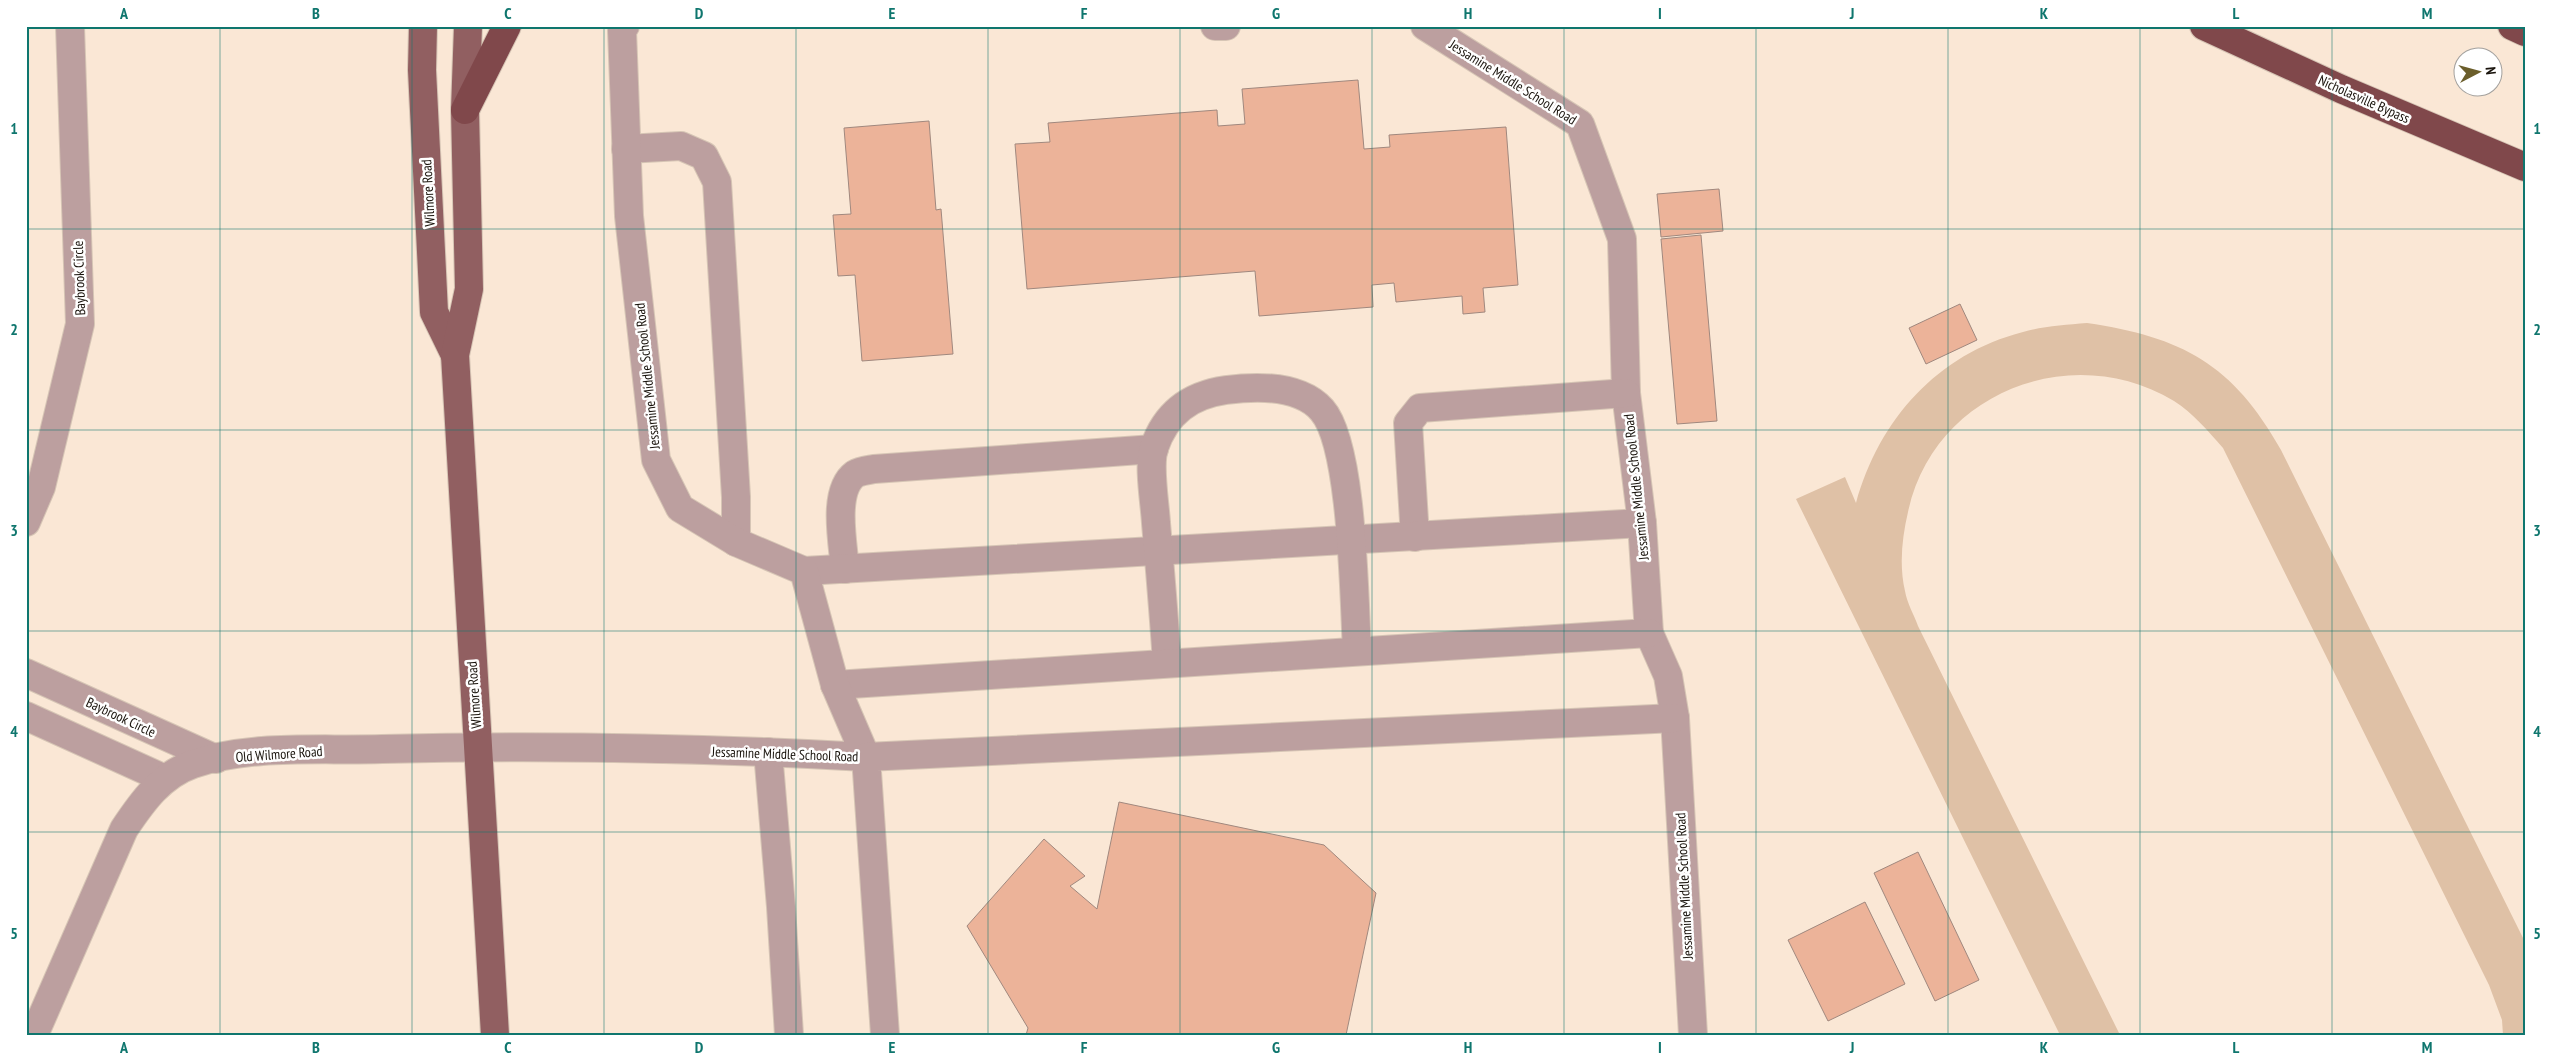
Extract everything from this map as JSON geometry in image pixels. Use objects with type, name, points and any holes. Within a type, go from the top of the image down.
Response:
[{"type":"highway","points":[[465,110],[507,26]]},
{"type":"highway","name":"Nicholasville Bypass","points":[[2204,26],[2341,89],[2525,167]]},
{"type":"highway","points":[[2512,26],[2525,32]]},
{"type":"main road","name":"Wilmore Road","points":[[423,26],[422,70],[434,312],[455,355]]},
{"type":"main road","name":"Wilmore Road","points":[[468,26],[465,110],[469,289],[455,355],[495,1035]]},
{"type":"street","name":"Baybrook Circle","points":[[26,522],[41,486],[80,324],[70,26]]},
{"type":"street","name":"Jessamine Middle School Road","points":[[478,747],[768,752],[866,757],[836,685],[804,571],[736,542],[680,508],[656,460],[629,216],[622,30],[625,26]]},
{"type":"street","points":[[1215,26],[1226,26]]},
{"type":"street","name":"Jessamine Middle School Road","points":[[1425,26],[1580,124],[1622,240],[1626,393],[1642,523],[1649,633],[1668,676],[1675,718],[1693,1035]]},
{"type":"street","points":[[626,149],[681,146],[704,156],[716,182],[736,497],[736,542]]},
{"type":"street","points":[[1167,663],[1153,481],[1154,449],[1166,425],[1186,402],[1207,393],[1257,388],[1284,390],[1306,397],[1322,410],[1334,428],[1346,486],[1357,651]]},
{"type":"street","points":[[1415,537],[1408,423],[1420,408],[1626,393]]},
{"type":"street","points":[[845,569],[841,501],[844,487],[856,473],[874,469],[1154,449]]},
{"type":"street","points":[[804,571],[1642,523]]},
{"type":"street","points":[[836,685],[1649,633]]},
{"type":"street","name":"Baybrook Circle","points":[[26,672],[216,759]]},
{"type":"street","points":[[26,716],[164,779]]},
{"type":"street","points":[[885,1035],[866,757],[1675,718]]},
{"type":"street","name":"Old Wilmore Road","points":[[34,1035],[124,829],[142,801],[164,779],[192,764],[256,752],[478,747]]},
{"type":"street","points":[[768,752],[782,907],[789,1035]]},
{"type":"shaded area","points":[[2087,323],[2151,337],[2177,347],[2202,360],[2224,376],[2244,396],[2263,420],[2281,450],[2525,942],[2525,1035],[2503,1035],[2502,1020],[2489,985],[2223,448],[2194,417],[2174,401],[2134,383],[2092,375],[2051,377],[2012,389],[1976,408],[1946,436],[1922,471],[1908,512],[1902,552],[1905,591],[1918,626],[2120,1035],[2060,1035],[1796,499],[1845,477],[1856,503],[1866,473],[1880,444],[1896,418],[1938,374],[1964,356],[1992,342],[2023,332],[2047,327]]},
{"type":"building","points":[[1358,80],[1364,149],[1390,147],[1389,135],[1506,127],[1518,285],[1483,288],[1485,312],[1463,314],[1462,296],[1396,302],[1394,283],[1372,285],[1373,307],[1259,316],[1255,271],[1027,289],[1015,144],[1050,142],[1048,123],[1217,110],[1218,126],[1245,124],[1242,89]]},
{"type":"building","points":[[929,121],[936,210],[941,209],[953,354],[862,361],[855,275],[838,276],[833,215],[851,214],[844,128]]},
{"type":"building","points":[[1719,189],[1723,231],[1661,237],[1657,194]]},
{"type":"building","points":[[1701,235],[1717,421],[1677,424],[1661,239]]},
{"type":"building","points":[[1960,304],[1977,340],[1926,364],[1909,328]]},
{"type":"building","points":[[1119,802],[1324,845],[1376,893],[1346,1035],[1026,1035],[1028,1028],[967,926],[1044,839],[1085,876],[1070,886],[1097,909]]},
{"type":"building","points":[[1918,852],[1979,980],[1935,1001],[1874,873]]},
{"type":"building","points":[[1865,902],[1905,984],[1828,1021],[1788,940]]}]
